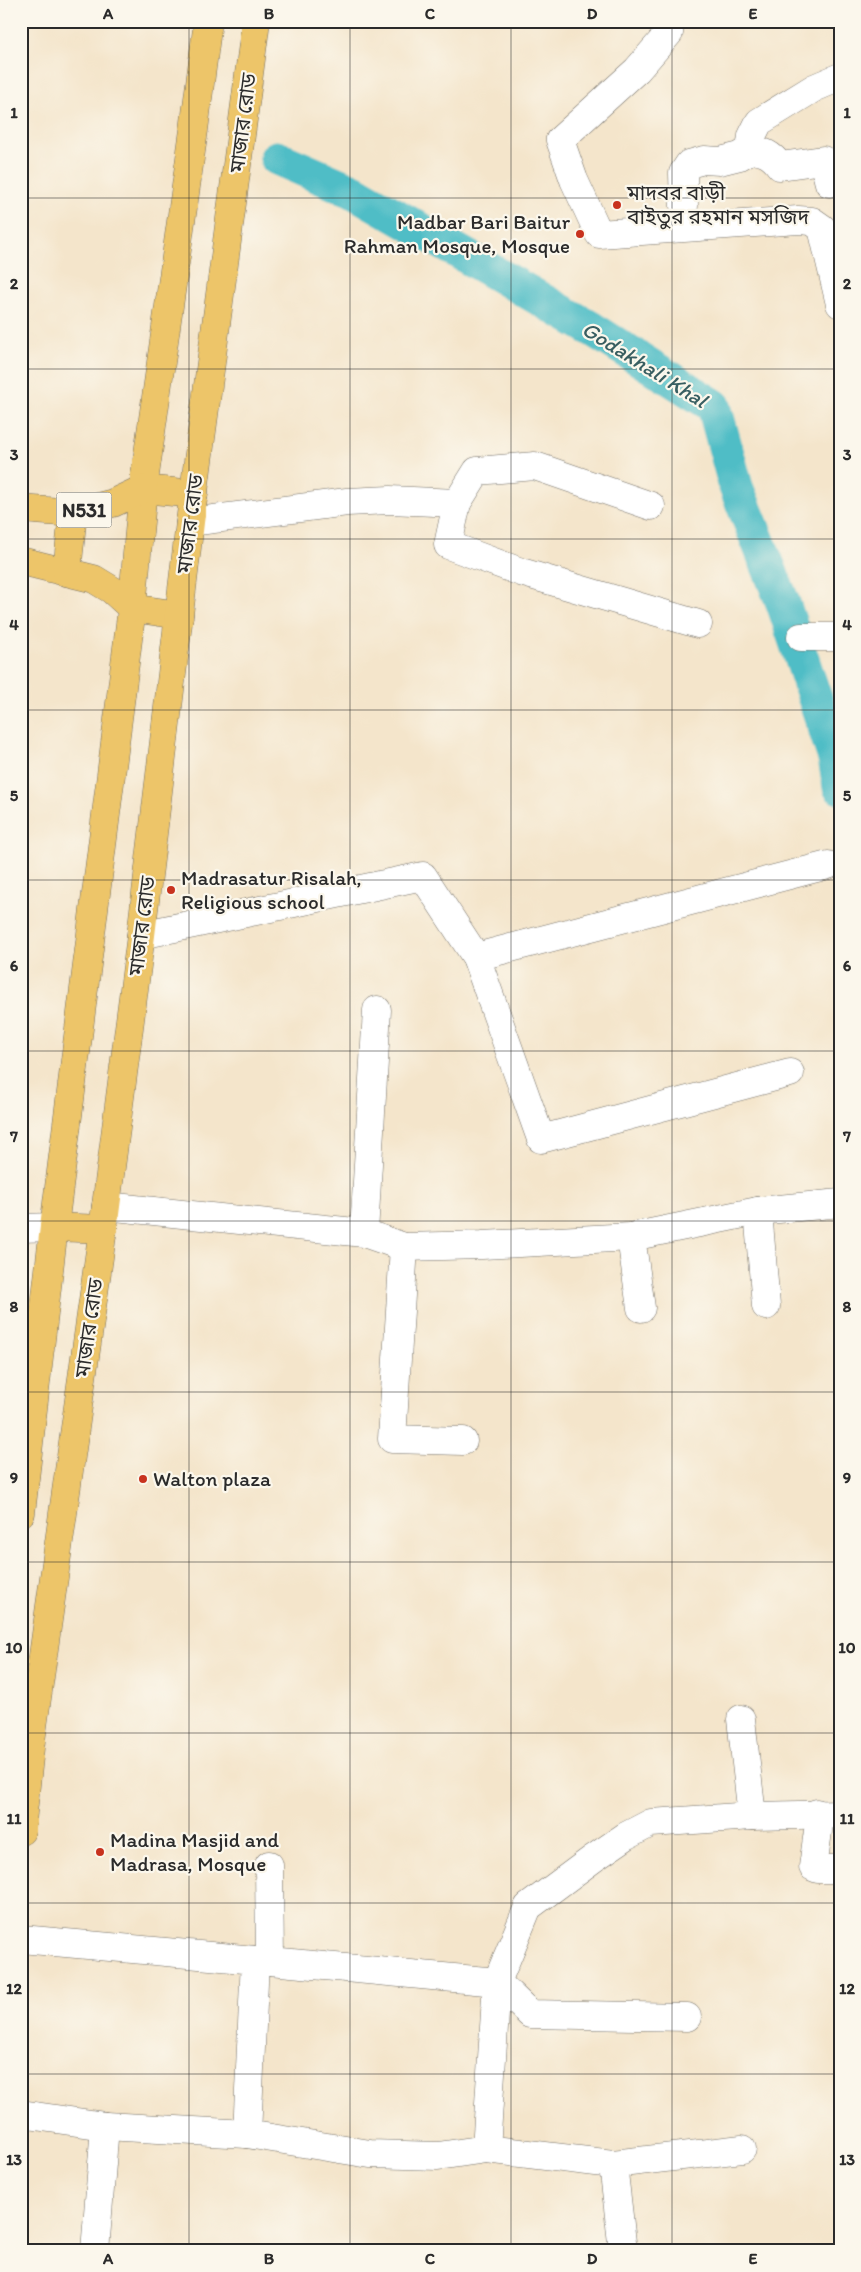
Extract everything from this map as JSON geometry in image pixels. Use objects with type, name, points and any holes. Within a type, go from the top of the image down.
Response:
[{"type":"main road","points":[[21,1513],[54,1227],[132,608],[143,489],[208,21]]},
{"type":"main road","name":"মাজার রোড","points":[[21,1831],[31,1739],[104,1218],[141,935],[190,522],[256,21]]},
{"type":"main road","points":[[143,489],[194,494]]},
{"type":"main road","name":"N531","points":[[21,509],[73,513],[113,503],[143,489]]},
{"type":"main road","points":[[67,572],[73,513]]},
{"type":"main road","points":[[21,561],[94,579],[112,590],[132,608],[179,615]]},
{"type":"main road","points":[[54,1227],[104,1218]]},
{"type":"street","points":[[670,21],[669,33],[638,70],[560,140],[574,180],[599,234],[798,220],[812,221],[822,228],[840,304]]},
{"type":"street","points":[[750,150],[752,136],[759,122],[814,88],[840,77]]},
{"type":"street","points":[[684,206],[683,173],[688,164],[727,159],[740,156],[750,150],[765,152],[774,158],[780,166],[824,160],[829,183],[840,181]]},
{"type":"street","points":[[651,506],[535,466],[477,471],[457,504],[448,545],[521,572],[698,624]]},
{"type":"street","points":[[190,522],[347,502],[390,500],[457,504]]},
{"type":"street","points":[[801,637],[840,637]]},
{"type":"street","points":[[476,957],[828,865]]},
{"type":"street","points":[[141,935],[423,876],[476,957],[542,1139],[790,1073]]},
{"type":"street","points":[[364,1233],[377,1010]]},
{"type":"street","points":[[104,1218],[364,1233],[404,1246],[482,1245],[631,1237],[758,1211],[840,1203]]},
{"type":"street","points":[[758,1211],[766,1306]]},
{"type":"street","points":[[21,1228],[54,1227]]},
{"type":"street","points":[[631,1237],[641,1308]]},
{"type":"street","points":[[404,1246],[392,1439],[463,1442]]},
{"type":"street","points":[[741,1719],[752,1816]]},
{"type":"street","points":[[486,2149],[497,1982],[528,1907],[626,1836],[651,1823],[752,1816],[829,1814]]},
{"type":"street","points":[[829,1814],[819,1824],[813,1866],[818,1869],[840,1869]]},
{"type":"street","points":[[247,2134],[263,1960],[269,1866]]},
{"type":"street","points":[[21,1940],[497,1982],[530,2014],[686,2017]]},
{"type":"street","points":[[21,2114],[105,2126],[247,2134],[370,2154],[438,2156],[486,2149],[613,2164],[742,2149]]},
{"type":"street","points":[[95,2251],[105,2126]]},
{"type":"street","points":[[613,2164],[623,2251]]},
{"type":"waterway","name":"Godakhali Khal","points":[[277,158],[353,191],[592,329],[714,406],[736,487],[783,603],[835,758],[840,787]]},
{"type":"place","name":"মাদবর বাড়ী বাইতুর রহমান মসজিদ","points":[[617,205]]},
{"type":"place","name":"Madbar Bari Baitur Rahman Mosque, Mosque","points":[[580,234]]},
{"type":"place","name":"Madrasatur Risalah, Religious school","points":[[171,890]]},
{"type":"place","name":"Walton plaza","points":[[143,1479]]},
{"type":"place","name":"Madina Masjid and Madrasa, Mosque","points":[[100,1852]]}]
